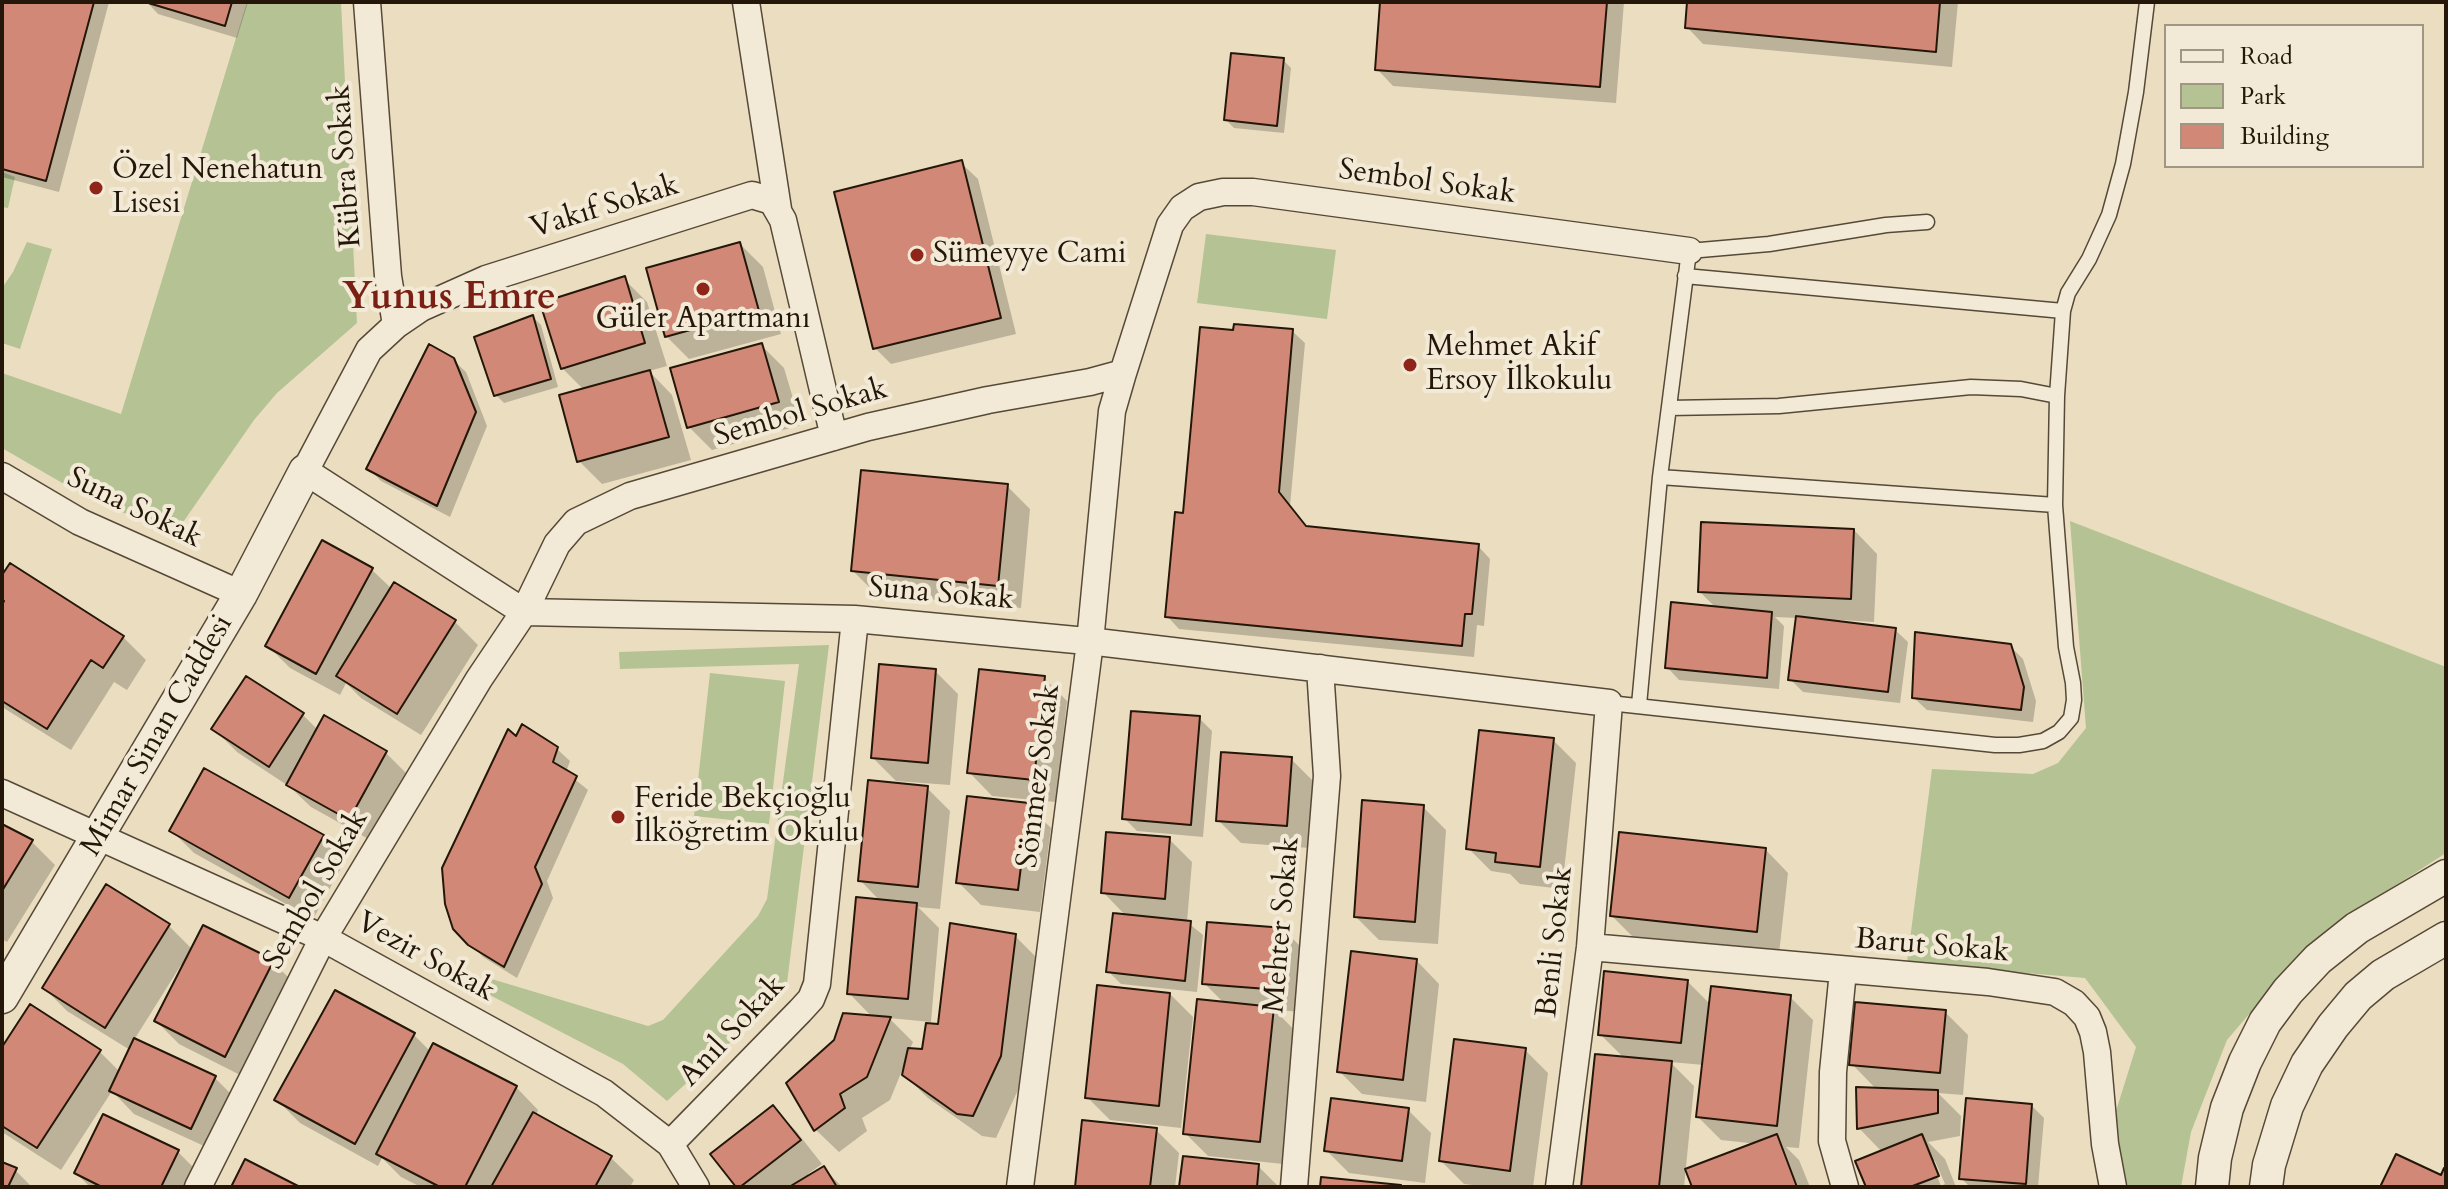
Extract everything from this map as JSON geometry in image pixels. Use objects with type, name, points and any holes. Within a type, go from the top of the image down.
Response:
[{"type":"street","name":"Kübra Sokak","points":[[367,2],[390,299],[396,325]]},
{"type":"street","points":[[746,2],[778,209],[834,437]]},
{"type":"street","name":"Sembol Sokak","points":[[198,1187],[323,938],[472,690],[524,612],[557,544],[576,522],[630,496],[834,437],[935,411],[1123,373],[1170,225],[1182,208],[1199,197],[1223,192],[1253,192],[1687,263]]},
{"type":"street","name":"Vakıf Sokak","points":[[305,471],[369,350],[396,325],[441,298],[486,279],[752,195],[772,201],[778,209]]},
{"type":"street","name":"Sönmez Sokak","points":[[1020,1187],[1090,642],[1112,411],[1123,373]]},
{"type":"street","points":[[305,471],[524,612]]},
{"type":"street","name":"Mimar Sinan Caddesi","points":[[2,997],[241,594],[305,471]]},
{"type":"street","name":"Suna Sokak","points":[[2,476],[80,522],[241,594]]},
{"type":"street","name":"Suna Sokak","points":[[524,612],[855,619],[1090,642],[1609,703]]},
{"type":"street","name":"Anıl Sokak","points":[[670,1144],[800,1011],[811,999],[817,984],[855,619]]},
{"type":"street","name":"Mehter Sokak","points":[[1294,1187],[1327,776],[1320,668]]},
{"type":"street","name":"Benli Sokak","points":[[1559,1187],[1590,947],[1609,703]]},
{"type":"street","name":"Vezir Sokak","points":[[2,793],[98,839],[323,938],[604,1093],[670,1144],[696,1187]]},
{"type":"street","points":[[2212,1187],[2218,1146],[2236,1085],[2265,1022],[2288,991],[2318,959],[2357,928],[2446,876]]},
{"type":"street","points":[[2266,1187],[2269,1165],[2287,1106],[2307,1064],[2333,1026],[2358,996],[2383,975],[2446,938]]},
{"type":"street","name":"Barut Sokak","points":[[1590,947],[2055,992],[2074,1003],[2087,1017],[2095,1042],[2105,1144],[2113,1187]]},
{"type":"street","points":[[1843,971],[1832,1141],[1845,1187]]},
{"type":"lane","points":[[1609,703],[1995,745],[2043,741],[2059,732],[2071,718],[2074,700],[2066,647],[2055,505],[2057,396],[2063,311],[2068,293],[2089,259],[2109,215],[2123,164],[2147,2]]},
{"type":"lane","points":[[1687,263],[1769,244],[1886,225],[1927,222]]},
{"type":"lane","points":[[1687,263],[2063,311]]},
{"type":"lane","points":[[1639,705],[1660,477],[1687,263]]},
{"type":"lane","points":[[1669,408],[1779,406],[1971,387],[2021,389],[2057,396]]},
{"type":"lane","points":[[1660,477],[2055,505]]},
{"type":"green space","points":[[247,2],[341,2],[357,323],[277,393],[254,420],[179,528],[124,513],[76,491],[2,448],[2,373],[121,414]]},
{"type":"green space","points":[[2,172],[15,177],[8,208],[2,207]]},
{"type":"green space","points":[[1206,234],[1336,250],[1327,319],[1197,303]]},
{"type":"green space","points":[[27,242],[52,249],[20,349],[2,343],[2,288]]},
{"type":"green space","points":[[2070,521],[2446,667],[2446,853],[2301,953],[2227,1040],[2191,1132],[2181,1187],[2128,1187],[2115,1145],[2116,1111],[2136,1047],[2085,978],[1907,963],[1932,769],[2033,774],[2058,763],[2086,728]]},
{"type":"green space","points":[[829,645],[786,991],[667,1101],[623,1064],[482,991],[485,977],[648,1026],[663,1020],[758,916],[767,899],[799,664],[620,669],[619,652]]},
{"type":"green space","points":[[710,673],[785,681],[769,824],[694,816]]},
{"type":"building","points":[[2,2],[94,2],[46,181],[2,169]]},
{"type":"building","points":[[145,2],[232,2],[225,26]]},
{"type":"building","points":[[1380,2],[1607,2],[1600,87],[1375,70]]},
{"type":"building","points":[[1687,2],[1940,2],[1936,52],[1685,28]]},
{"type":"building","points":[[1231,53],[1284,58],[1277,126],[1224,120]]},
{"type":"building","name":"Sümeyye Cami","points":[[962,160],[1001,318],[873,349],[834,192]]},
{"type":"building","name":"Güler Apartmanı","points":[[740,242],[759,311],[665,337],[646,268]]},
{"type":"building","points":[[625,276],[645,343],[561,369],[540,303]]},
{"type":"building","points":[[533,315],[551,379],[494,396],[474,337]]},
{"type":"building","points":[[1234,324],[1293,329],[1279,492],[1306,526],[1479,544],[1472,614],[1465,614],[1462,646],[1165,617],[1175,512],[1183,513],[1200,327],[1233,330]]},
{"type":"building","points":[[762,343],[779,402],[687,428],[670,368]]},
{"type":"building","points":[[429,344],[454,358],[476,412],[437,506],[366,469]]},
{"type":"building","points":[[650,370],[669,437],[577,462],[559,395]]},
{"type":"building","points":[[861,470],[1008,484],[998,586],[851,571]]},
{"type":"building","points":[[1701,522],[1854,529],[1851,599],[1698,592]]},
{"type":"building","points":[[322,540],[373,568],[316,674],[265,646]]},
{"type":"building","points":[[10,563],[124,636],[103,668],[91,660],[47,729],[2,701],[2,575]]},
{"type":"building","points":[[394,582],[456,620],[397,714],[336,676]]},
{"type":"building","points":[[1671,602],[1772,612],[1767,678],[1665,668]]},
{"type":"building","points":[[1796,616],[1896,628],[1888,692],[1788,680]]},
{"type":"building","points":[[1915,632],[2011,644],[2024,687],[2021,710],[1912,698]]},
{"type":"building","points":[[879,664],[936,669],[928,763],[871,758]]},
{"type":"building","points":[[979,669],[1045,676],[1034,780],[967,773]]},
{"type":"building","points":[[246,676],[304,713],[269,767],[211,729]]},
{"type":"building","points":[[1131,711],[1200,716],[1191,825],[1122,819]]},
{"type":"building","points":[[324,715],[387,751],[349,820],[286,785]]},
{"type":"building","points":[[522,724],[558,747],[553,762],[577,776],[535,867],[542,884],[504,967],[468,945],[453,929],[445,904],[442,868],[508,729],[516,736]]},
{"type":"building","points":[[1479,730],[1554,738],[1540,867],[1495,862],[1496,853],[1466,849]]},
{"type":"building","points":[[1221,752],[1292,757],[1287,826],[1216,821]]},
{"type":"building","points":[[204,768],[324,835],[289,898],[169,831]]},
{"type":"building","points":[[868,780],[928,786],[918,887],[858,881]]},
{"type":"building","points":[[967,796],[1029,803],[1018,890],[956,883]]},
{"type":"building","points":[[1362,800],[1424,805],[1415,922],[1354,917]]},
{"type":"building","points":[[2,824],[33,840],[2,891]]},
{"type":"building","points":[[1106,832],[1170,837],[1165,899],[1101,893]]},
{"type":"building","points":[[1619,832],[1766,848],[1757,932],[1610,916]]},
{"type":"building","points":[[106,884],[170,924],[105,1028],[42,988]]},
{"type":"building","points":[[856,897],[917,903],[908,999],[847,994]]},
{"type":"building","points":[[1113,913],[1191,921],[1185,981],[1106,972]]},
{"type":"building","points":[[1207,922],[1285,928],[1280,990],[1202,984]]},
{"type":"building","points":[[950,923],[1016,934],[1001,1056],[973,1116],[957,1114],[902,1075],[908,1048],[922,1049],[926,1023],[938,1024]]},
{"type":"building","points":[[203,925],[274,960],[225,1057],[154,1021]]},
{"type":"building","points":[[1351,951],[1417,959],[1403,1080],[1337,1072]]},
{"type":"building","points":[[1604,971],[1688,980],[1681,1043],[1598,1035]]},
{"type":"building","points":[[1097,985],[1170,993],[1159,1106],[1085,1098]]},
{"type":"building","points":[[1711,986],[1791,995],[1777,1126],[1696,1117]]},
{"type":"building","points":[[335,990],[415,1033],[355,1144],[274,1100]]},
{"type":"building","points":[[1197,999],[1274,1007],[1260,1142],[1183,1134]]},
{"type":"building","points":[[1855,1002],[1946,1010],[1940,1073],[1849,1065]]},
{"type":"building","points":[[30,1004],[101,1050],[37,1148],[2,1126],[2,1047]]},
{"type":"building","points":[[843,1013],[891,1017],[867,1077],[840,1094],[845,1108],[814,1131],[786,1083],[834,1040]]},
{"type":"building","points":[[134,1038],[216,1076],[191,1129],[109,1091]]},
{"type":"building","points":[[1454,1039],[1526,1048],[1510,1171],[1439,1161]]},
{"type":"building","points":[[433,1043],[517,1086],[465,1187],[440,1187],[376,1154]]},
{"type":"building","points":[[1595,1054],[1672,1061],[1659,1187],[1581,1187]]},
{"type":"building","points":[[1856,1087],[1938,1090],[1938,1113],[1857,1129]]},
{"type":"building","points":[[1331,1098],[1409,1108],[1402,1161],[1324,1151]]},
{"type":"building","points":[[1966,1098],[2032,1104],[2026,1184],[1959,1179]]},
{"type":"building","points":[[773,1105],[801,1140],[736,1187],[710,1154]]},
{"type":"building","points":[[533,1112],[612,1156],[595,1187],[491,1187]]},
{"type":"building","points":[[103,1114],[179,1150],[161,1187],[102,1187],[74,1173]]},
{"type":"building","points":[[1082,1120],[1157,1128],[1150,1187],[1075,1187]]},
{"type":"building","points":[[1777,1134],[1797,1187],[1692,1187],[1685,1169]]},
{"type":"building","points":[[1922,1134],[1939,1176],[1910,1187],[1866,1187],[1855,1161]]},
{"type":"building","points":[[2396,1154],[2441,1175],[2446,1169],[2446,1187],[2380,1187]]},
{"type":"building","points":[[1183,1156],[1259,1164],[1257,1187],[1179,1187]]},
{"type":"building","points":[[245,1159],[300,1187],[231,1187]]},
{"type":"building","points":[[2,1162],[17,1168],[8,1187],[2,1187]]},
{"type":"building","points":[[824,1166],[837,1187],[789,1187]]},
{"type":"building","points":[[1321,1177],[1401,1185],[1320,1187]]},
{"type":"place","name":"Özel Nenehatun Lisesi","points":[[96,188]]},
{"type":"place","name":"Sümeyye Cami","points":[[917,255]]},
{"type":"place","name":"Güler Apartmanı","points":[[703,289]]},
{"type":"place","name":"Mehmet Akif Ersoy İlkokulu","points":[[1410,365]]},
{"type":"place","name":"Feride Bekçioğlu İlköğretim Okulu","points":[[618,817]]},
{"type":"district","name":"Yunus Emre","points":[[449,299]]}]
